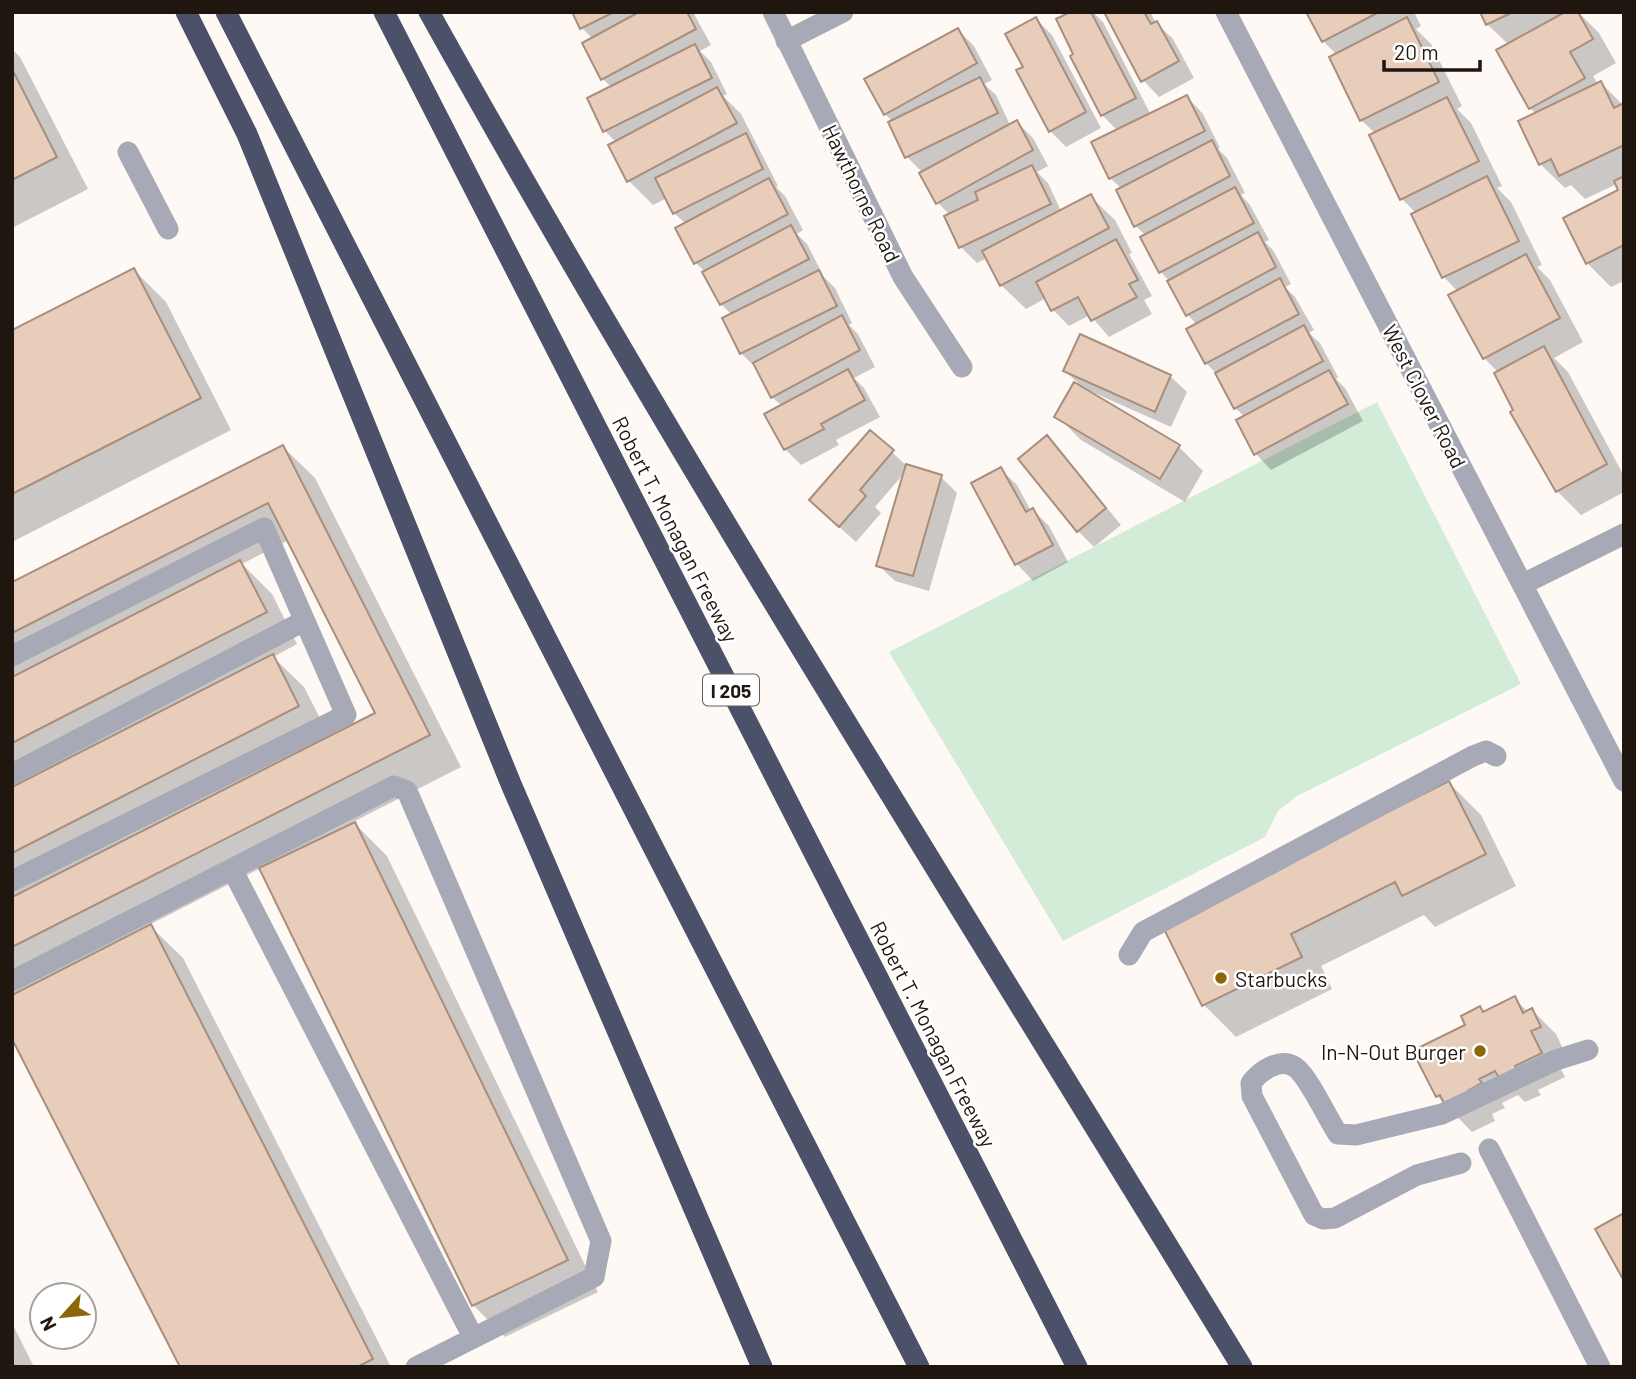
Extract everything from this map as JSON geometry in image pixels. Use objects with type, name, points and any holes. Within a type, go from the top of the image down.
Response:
[{"type":"highway","points":[[186,12],[247,134],[511,783],[762,1367]]},
{"type":"highway","points":[[226,12],[919,1367]]},
{"type":"highway","name":"Robert T. Monagan Freeway","points":[[384,12],[1077,1367]]},
{"type":"highway","points":[[429,12],[545,218],[707,491],[1242,1367]]},
{"type":"street","name":"Hawthorne Road","points":[[773,12],[903,277],[962,368]]},
{"type":"street","points":[[786,41],[843,12]]},
{"type":"street","name":"West Clover Road","points":[[1226,12],[1624,781]]},
{"type":"street","points":[[128,152],[168,229]]},
{"type":"street","points":[[12,656],[264,528],[346,715],[12,881]]},
{"type":"street","points":[[1523,584],[1624,534]]},
{"type":"street","points":[[12,774],[304,621]]},
{"type":"street","points":[[1129,955],[1143,932],[1473,756],[1486,751],[1496,756]]},
{"type":"street","points":[[12,981],[394,786],[407,792],[601,1241],[594,1277],[416,1367]]},
{"type":"street","points":[[232,869],[473,1338]]},
{"type":"street","points":[[1461,1163],[1417,1175],[1335,1218],[1323,1219],[1314,1215],[1252,1096],[1251,1083],[1258,1074],[1280,1063],[1294,1066],[1338,1134],[1356,1135],[1442,1114],[1556,1060],[1588,1050]]},
{"type":"street","points":[[1489,1149],[1600,1367]]},
{"type":"green space","points":[[1377,402],[1521,684],[1297,796],[1278,811],[1265,837],[1063,941],[889,652]]},
{"type":"building","points":[[572,12],[614,12],[580,29]]},
{"type":"building","points":[[639,12],[687,12],[696,29],[601,80],[582,43]]},
{"type":"building","points":[[1070,12],[1091,12],[1136,98],[1101,116],[1070,56],[1073,54],[1056,19]]},
{"type":"building","points":[[1104,12],[1144,12],[1151,24],[1157,21],[1179,61],[1141,82]]},
{"type":"building","points":[[1306,12],[1379,12],[1322,42]]},
{"type":"building","points":[[1480,12],[1513,12],[1486,25]]},
{"type":"building","points":[[1565,12],[1578,12],[1593,39],[1570,52],[1585,78],[1529,109],[1496,50]]},
{"type":"building","points":[[1036,17],[1086,112],[1049,132],[1016,70],[1023,67],[1005,34]]},
{"type":"building","points":[[1407,17],[1439,82],[1360,121],[1329,57]]},
{"type":"building","points":[[958,28],[977,63],[884,115],[864,79]]},
{"type":"building","points":[[695,44],[712,78],[603,132],[587,98]]},
{"type":"building","points":[[12,69],[57,157],[12,180]]},
{"type":"building","points":[[980,77],[998,113],[905,158],[888,122]]},
{"type":"building","points":[[1601,81],[1614,108],[1624,103],[1624,145],[1559,176],[1551,159],[1539,165],[1518,121]]},
{"type":"building","points":[[717,87],[737,123],[627,182],[608,145]]},
{"type":"building","points":[[1187,95],[1205,131],[1109,179],[1091,142]]},
{"type":"building","points":[[1447,97],[1479,161],[1400,200],[1369,135]]},
{"type":"building","points":[[1017,120],[1033,150],[936,204],[919,173]]},
{"type":"building","points":[[746,133],[763,169],[673,214],[655,178]]},
{"type":"building","points":[[1212,140],[1230,176],[1134,227],[1116,190]]},
{"type":"building","points":[[1032,165],[1051,204],[959,248],[944,216],[978,200],[975,192]]},
{"type":"building","points":[[1487,176],[1519,241],[1442,278],[1411,214]]},
{"type":"building","points":[[1624,176],[1624,245],[1586,264],[1563,218],[1618,190],[1614,181]]},
{"type":"building","points":[[769,178],[788,214],[694,264],[675,228]]},
{"type":"building","points":[[1235,187],[1254,223],[1159,273],[1140,237]]},
{"type":"building","points":[[1091,194],[1109,228],[1000,286],[982,251]]},
{"type":"building","points":[[791,225],[809,259],[720,305],[702,272]]},
{"type":"building","points":[[1258,232],[1276,267],[1186,316],[1167,281]]},
{"type":"building","points":[[1116,239],[1138,280],[1129,284],[1137,297],[1091,321],[1078,297],[1051,311],[1036,282]]},
{"type":"building","points":[[1526,254],[1560,318],[1483,359],[1448,295]]},
{"type":"building","points":[[134,268],[201,398],[12,494],[12,330]]},
{"type":"building","points":[[819,270],[837,306],[740,354],[722,318]]},
{"type":"building","points":[[1280,278],[1299,314],[1205,364],[1186,329]]},
{"type":"building","points":[[842,315],[860,350],[771,398],[753,363]]},
{"type":"building","points":[[1304,325],[1323,361],[1234,409],[1215,373]]},
{"type":"building","points":[[1080,334],[1171,375],[1155,412],[1063,371]]},
{"type":"building","points":[[1544,346],[1607,464],[1556,492],[1510,412],[1513,410],[1494,373]]},
{"type":"building","points":[[848,369],[865,400],[821,424],[824,429],[784,450],[764,414]]},
{"type":"building","points":[[1329,370],[1348,404],[1254,455],[1236,420]]},
{"type":"building","points":[[1074,382],[1180,445],[1160,479],[1054,417]]},
{"type":"building","points":[[870,430],[894,450],[860,490],[866,496],[839,527],[809,500]]},
{"type":"building","points":[[1047,435],[1106,508],[1077,532],[1018,459]]},
{"type":"building","points":[[283,445],[430,735],[12,947],[12,897],[375,713],[268,503],[12,633],[12,582]]},
{"type":"building","points":[[906,464],[942,475],[913,576],[876,566]]},
{"type":"building","points":[[1001,467],[1026,512],[1033,508],[1053,545],[1015,565],[971,483]]},
{"type":"building","points":[[240,560],[267,612],[12,743],[12,677]]},
{"type":"building","points":[[273,654],[299,706],[12,853],[12,787]]},
{"type":"building","points":[[1449,781],[1486,854],[1402,896],[1395,882],[1291,934],[1302,957],[1202,1006],[1162,925]]},
{"type":"building","points":[[355,822],[568,1260],[472,1306],[259,868]]},
{"type":"building","points":[[151,924],[373,1359],[357,1367],[180,1367],[12,1039],[12,995]]},
{"type":"building","name":"In-N-Out Burger","points":[[1515,996],[1523,1013],[1532,1008],[1541,1027],[1531,1031],[1542,1053],[1515,1066],[1518,1071],[1500,1079],[1495,1071],[1479,1079],[1482,1083],[1469,1090],[1447,1109],[1440,1095],[1436,1097],[1415,1056],[1421,1053],[1418,1048],[1465,1025],[1461,1016],[1480,1006],[1483,1012]]},
{"type":"building","points":[[1624,1213],[1624,1281],[1595,1229]]},
{"type":"place","name":"Starbucks","points":[[1221,978]]},
{"type":"place","name":"In-N-Out Burger","points":[[1480,1051]]}]
